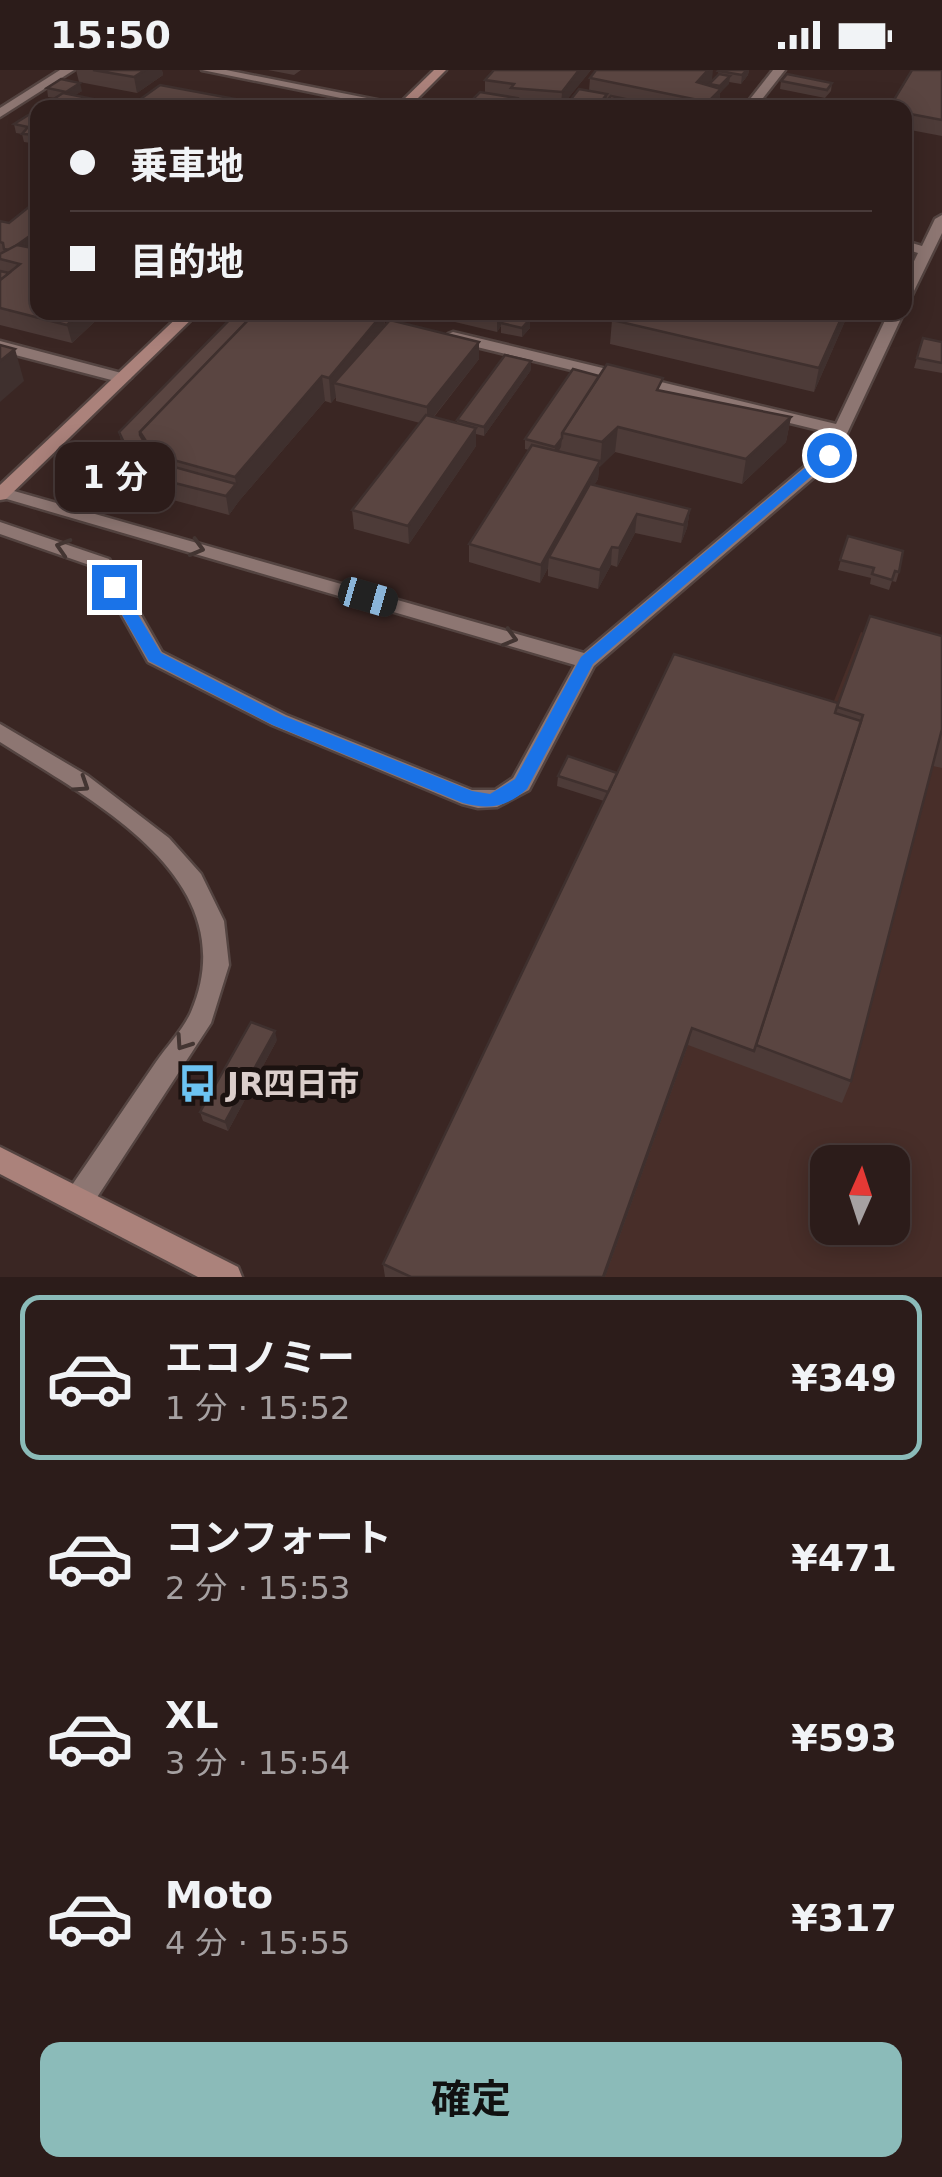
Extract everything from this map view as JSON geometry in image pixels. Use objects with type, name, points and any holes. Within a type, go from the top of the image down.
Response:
[{"type":"street","points":[[0,112],[68,70]]},
{"type":"street","points":[[208,70],[368,100]]},
{"type":"street","points":[[412,100],[440,70]]},
{"type":"street","points":[[756,100],[779,70]]},
{"type":"street","points":[[912,281],[942,220]]},
{"type":"street","points":[[912,247],[926,252]]},
{"type":"street","points":[[2,493],[184,320]]},
{"type":"street","points":[[0,528],[102,563],[155,657],[278,720],[470,798],[490,801],[507,796],[521,784],[587,661],[829,455],[893,320]]},
{"type":"street","points":[[426,330],[840,430]]},
{"type":"street","points":[[0,346],[123,378]]},
{"type":"street","points":[[2,493],[587,661]]},
{"type":"street","points":[[0,732],[132,818],[178,858],[210,912],[220,956],[202,1014],[80,1198]]},
{"type":"street","points":[[0,1160],[228,1277]]},
{"type":"shaded area","points":[[861,632],[942,655],[942,1277],[404,1277],[830,711]]},
{"type":"building","points":[[93,70],[145,70],[134,77]]},
{"type":"building","points":[[494,70],[579,70],[562,92],[511,88],[514,84],[485,80]]},
{"type":"building","points":[[596,70],[708,70],[697,82],[721,89],[710,100],[698,100],[590,78]]},
{"type":"building","points":[[719,70],[747,70],[742,75]]},
{"type":"building","points":[[912,70],[942,70],[942,120],[912,114],[912,100],[894,100]]},
{"type":"building","points":[[719,74],[730,76],[720,86],[709,84]]},
{"type":"building","points":[[787,74],[832,83],[827,90],[781,81]]},
{"type":"building","points":[[61,79],[80,83],[66,92],[47,88]]},
{"type":"building","points":[[160,85],[241,100],[139,100]]},
{"type":"building","points":[[579,89],[607,94],[602,100],[570,100]]},
{"type":"building","points":[[480,92],[517,98],[515,100],[472,100]]},
{"type":"building","points":[[63,93],[98,100],[52,100]]},
{"type":"building","points":[[30,114],[30,134],[22,134],[28,127],[14,124]]},
{"type":"building","points":[[30,206],[30,236],[9,250],[0,242],[0,221],[9,223]]},
{"type":"building","points":[[17,245],[30,247],[30,316],[0,308],[0,280],[20,264],[0,259],[0,254]]},
{"type":"building","points":[[47,320],[72,320],[67,325]]},
{"type":"building","points":[[229,320],[248,320],[140,432],[156,462],[236,484],[226,496],[139,474],[119,432]]},
{"type":"building","points":[[248,320],[377,320],[329,378],[322,376],[235,477],[155,455],[140,432]]},
{"type":"building","points":[[390,320],[479,342],[427,407],[334,383]]},
{"type":"building","points":[[504,320],[529,320],[522,328],[501,323]]},
{"type":"building","points":[[612,320],[840,320],[819,368]]},
{"type":"building","points":[[923,338],[942,342],[942,363],[917,358]]},
{"type":"building","points":[[0,345],[15,349],[0,361]]},
{"type":"building","points":[[505,355],[531,361],[484,427],[457,420]]},
{"type":"building","points":[[607,364],[663,378],[657,390],[791,417],[746,459],[618,427],[602,442],[562,433]]},
{"type":"building","points":[[573,369],[599,376],[562,438],[555,447],[525,439]]},
{"type":"building","points":[[426,415],[476,428],[408,526],[352,510]]},
{"type":"building","points":[[532,445],[600,461],[541,565],[469,544]]},
{"type":"building","points":[[590,484],[690,509],[684,525],[637,514],[619,548],[612,547],[600,570],[549,557]]},
{"type":"building","points":[[848,536],[903,551],[899,572],[895,571],[892,580],[872,574],[874,568],[840,560]]},
{"type":"building","points":[[870,616],[942,636],[942,729],[851,1081],[756,1045],[863,715],[837,707]]},
{"type":"building","points":[[674,654],[838,703],[835,713],[861,721],[754,1051],[692,1028],[603,1277],[411,1277],[383,1264]]},
{"type":"building","points":[[568,756],[617,773],[608,792],[558,776]]},
{"type":"building","points":[[251,1022],[275,1031],[225,1122],[200,1112]]},
{"type":"place","name":"JR四日市","points":[[197,1084]]},
{"type":"route","points":[[114,587],[138,635],[155,657],[278,720],[470,798],[490,801],[507,796],[521,784],[587,661],[829,455]]}]
